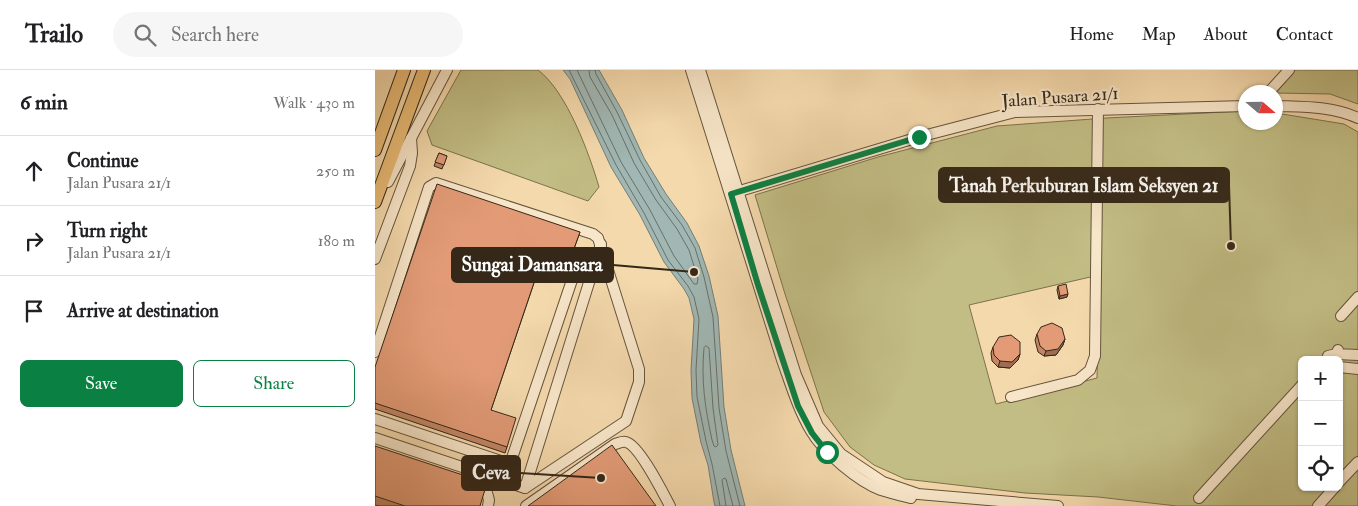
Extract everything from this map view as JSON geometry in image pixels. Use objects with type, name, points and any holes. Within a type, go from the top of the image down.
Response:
[{"type":"main road","points":[[375,150],[404,70]]},
{"type":"main road","points":[[375,203],[424,70]]},
{"type":"street","points":[[375,203],[447,70]]},
{"type":"street","points":[[691,70],[796,375],[818,426],[841,454],[883,482],[918,494],[1058,506]]},
{"type":"street","points":[[700,70],[782,360],[798,406],[812,433],[827,452],[856,475],[879,489],[917,500],[983,506]]},
{"type":"street","points":[[1275,85],[1289,70]]},
{"type":"street","name":"Jalan Pusara 21/1","points":[[734,193],[919,137],[1015,112],[1238,106]]},
{"type":"street","points":[[1283,106],[1326,108],[1345,112],[1358,118]]},
{"type":"street","points":[[1011,397],[1078,380],[1090,370],[1095,356],[1098,109]]},
{"type":"street","points":[[375,260],[410,166],[412,153],[411,137]]},
{"type":"street","points":[[375,352],[429,188],[433,184],[437,183],[593,234],[601,243],[639,370],[639,382],[625,421],[525,488]]},
{"type":"street","points":[[525,488],[601,243]]},
{"type":"street","points":[[375,419],[510,464],[572,280]]},
{"type":"street","points":[[1341,316],[1358,297]]},
{"type":"street","points":[[1329,356],[1338,352],[1358,355]]},
{"type":"street","points":[[1343,367],[1358,369]]},
{"type":"street","points":[[1199,498],[1298,389]]},
{"type":"street","points":[[375,438],[525,488]]},
{"type":"street","points":[[526,506],[621,441],[627,442],[638,451],[670,506]]},
{"type":"street","points":[[1343,478],[1358,462]]},
{"type":"street","points":[[467,483],[486,489],[489,500],[488,506]]},
{"type":"street","points":[[1318,506],[1331,491]]},
{"type":"shaded area","points":[[461,70],[538,70],[549,80],[576,124],[595,173],[599,187],[588,201],[432,145],[427,131]]},
{"type":"shaded area","points":[[1295,70],[1358,70],[1358,104],[1330,94],[1283,93],[1283,85]]},
{"type":"shaded area","points":[[1238,111],[1238,130],[1283,130],[1283,114],[1344,124],[1358,132],[1358,506],[1177,506],[1098,497],[1025,493],[905,479],[874,465],[850,447],[824,412],[755,195],[878,157],[997,126]],"holes":[[[1099,275],[1097,378],[996,404],[969,305]]]},
{"type":"water","points":[[563,70],[599,70],[622,110],[644,158],[666,194],[687,223],[699,246],[709,276],[718,316],[724,407],[731,450],[745,506],[715,506],[708,465],[701,443],[692,398],[691,370],[694,319],[689,298],[664,262],[640,215],[611,167],[570,79]]},
{"type":"building","points":[[439,153],[447,156],[444,165],[435,162]]},
{"type":"building","points":[[437,184],[580,232],[567,268],[542,259],[491,410],[516,418],[507,447],[375,403],[375,367]]},
{"type":"building","points":[[1066,284],[1068,294],[1060,296],[1058,286]]},
{"type":"building","points":[[1052,323],[1062,328],[1065,339],[1058,349],[1046,351],[1040,346],[1037,334],[1041,327]]},
{"type":"building","points":[[1011,335],[1020,342],[1020,354],[1012,362],[1000,361],[994,355],[993,347],[999,337]]},
{"type":"building","points":[[612,445],[656,506],[528,506]]},
{"type":"building","points":[[375,446],[487,483],[480,506],[405,506],[375,496]]},
{"type":"place","name":"Tanah Perkuburan Islam Seksyen 21","points":[[1231,246]]},
{"type":"place","name":"Sungai Damansara","points":[[694,272]]},
{"type":"place","name":"Ceva","points":[[601,478]]},
{"type":"route","points":[[827,452],[812,433],[798,406],[758,285],[731,194],[919,137]]}]
